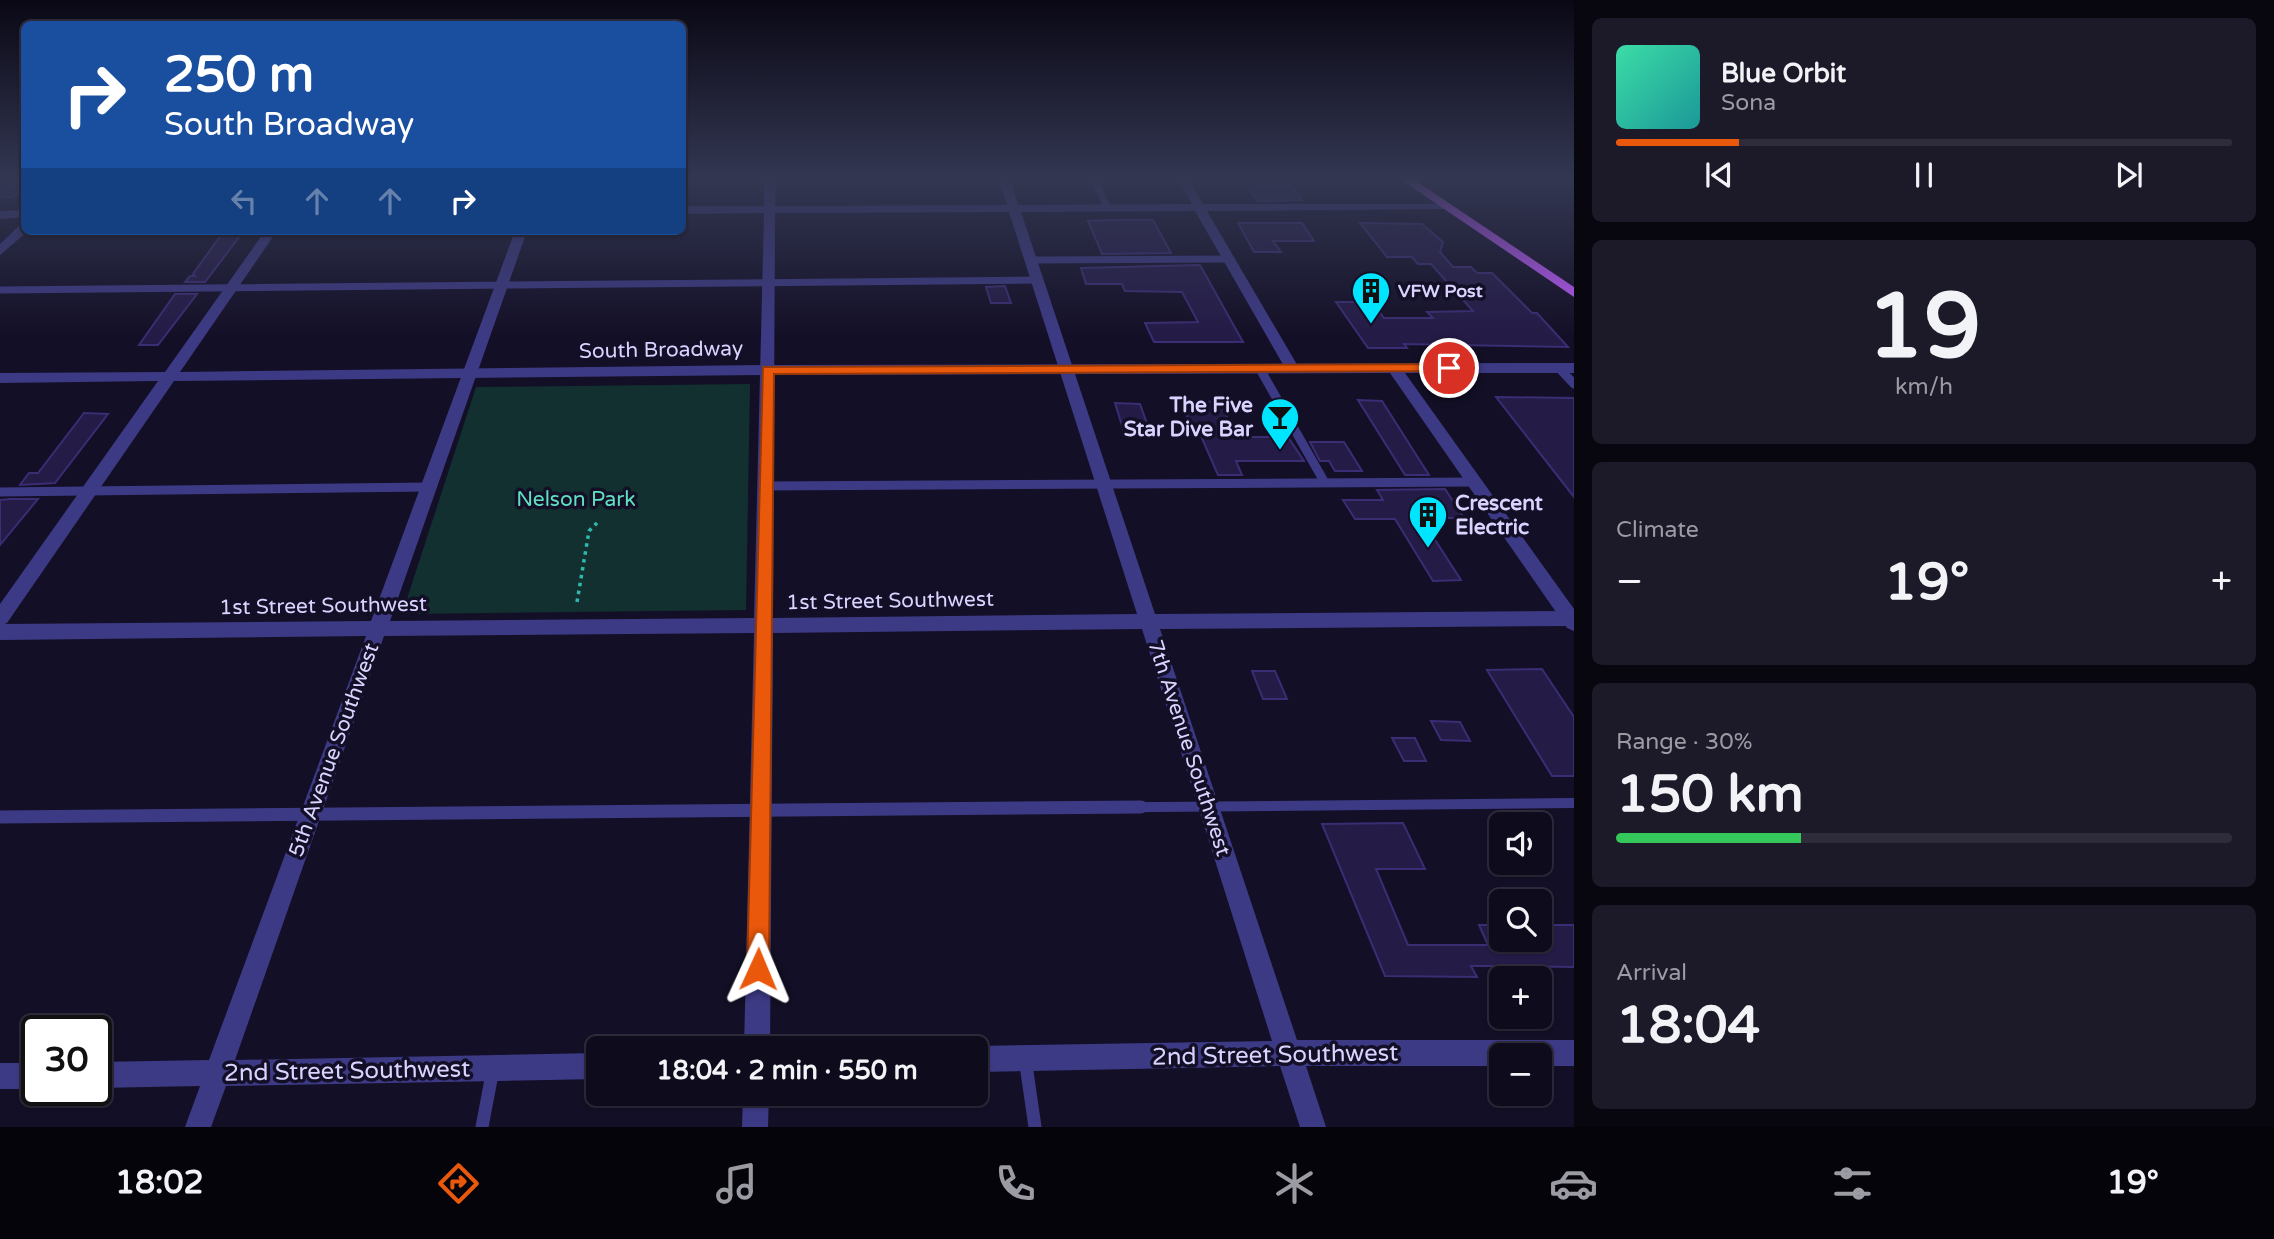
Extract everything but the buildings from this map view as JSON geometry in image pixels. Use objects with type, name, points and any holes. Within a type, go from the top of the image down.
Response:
[{"type":"main road","points":[[1482,232],[1574,293]]},
{"type":"street","points":[[0,251],[20,232]]},
{"type":"street","points":[[757,1036],[770,232]]},
{"type":"street","name":"7th Avenue Southwest","points":[[1021,232],[1313,1127]]},
{"type":"street","points":[[1213,232],[1292,368]]},
{"type":"street","points":[[0,618],[268,235]]},
{"type":"street","name":"5th Avenue Southwest","points":[[198,1127],[519,235]]},
{"type":"street","points":[[1394,368],[1572,621]]},
{"type":"street","name":"South Broadway","points":[[0,378],[767,370],[1567,368]]},
{"type":"street","name":"1st Street Southwest","points":[[0,632],[1147,620],[1572,621]]},
{"type":"street","name":"2nd Street Southwest","points":[[988,1059],[1574,1053]]},
{"type":"street","name":"2nd Street Southwest","points":[[112,1075],[586,1066]]},
{"type":"street","points":[[0,1076],[21,1076]]},
{"type":"street","points":[[755,1127],[756,1106]]},
{"type":"lane","points":[[1030,260],[1229,259]]},
{"type":"lane","points":[[0,290],[1036,280]]},
{"type":"lane","points":[[1567,368],[1574,384]]},
{"type":"lane","points":[[1260,369],[1325,483]]},
{"type":"lane","points":[[766,486],[1474,482]]},
{"type":"lane","points":[[0,492],[428,486]]},
{"type":"lane","points":[[0,817],[1574,803]]},
{"type":"lane","points":[[1025,1058],[1035,1127]]},
{"type":"lane","points":[[482,1127],[493,1068]]},
{"type":"path","points":[[577,602],[589,531],[597,523]]},
{"type":"green space","name":"Nelson Park","points":[[750,384],[746,610],[402,614],[476,387]]},
{"type":"place","name":"VFW Post","points":[[1371,325]]},
{"type":"place","name":"The Five Star Dive Bar","points":[[1280,451]]},
{"type":"place","name":"Crescent Electric","points":[[1428,549]]},
{"type":"route","points":[[758,969],[767,370],[1449,368]]}]
